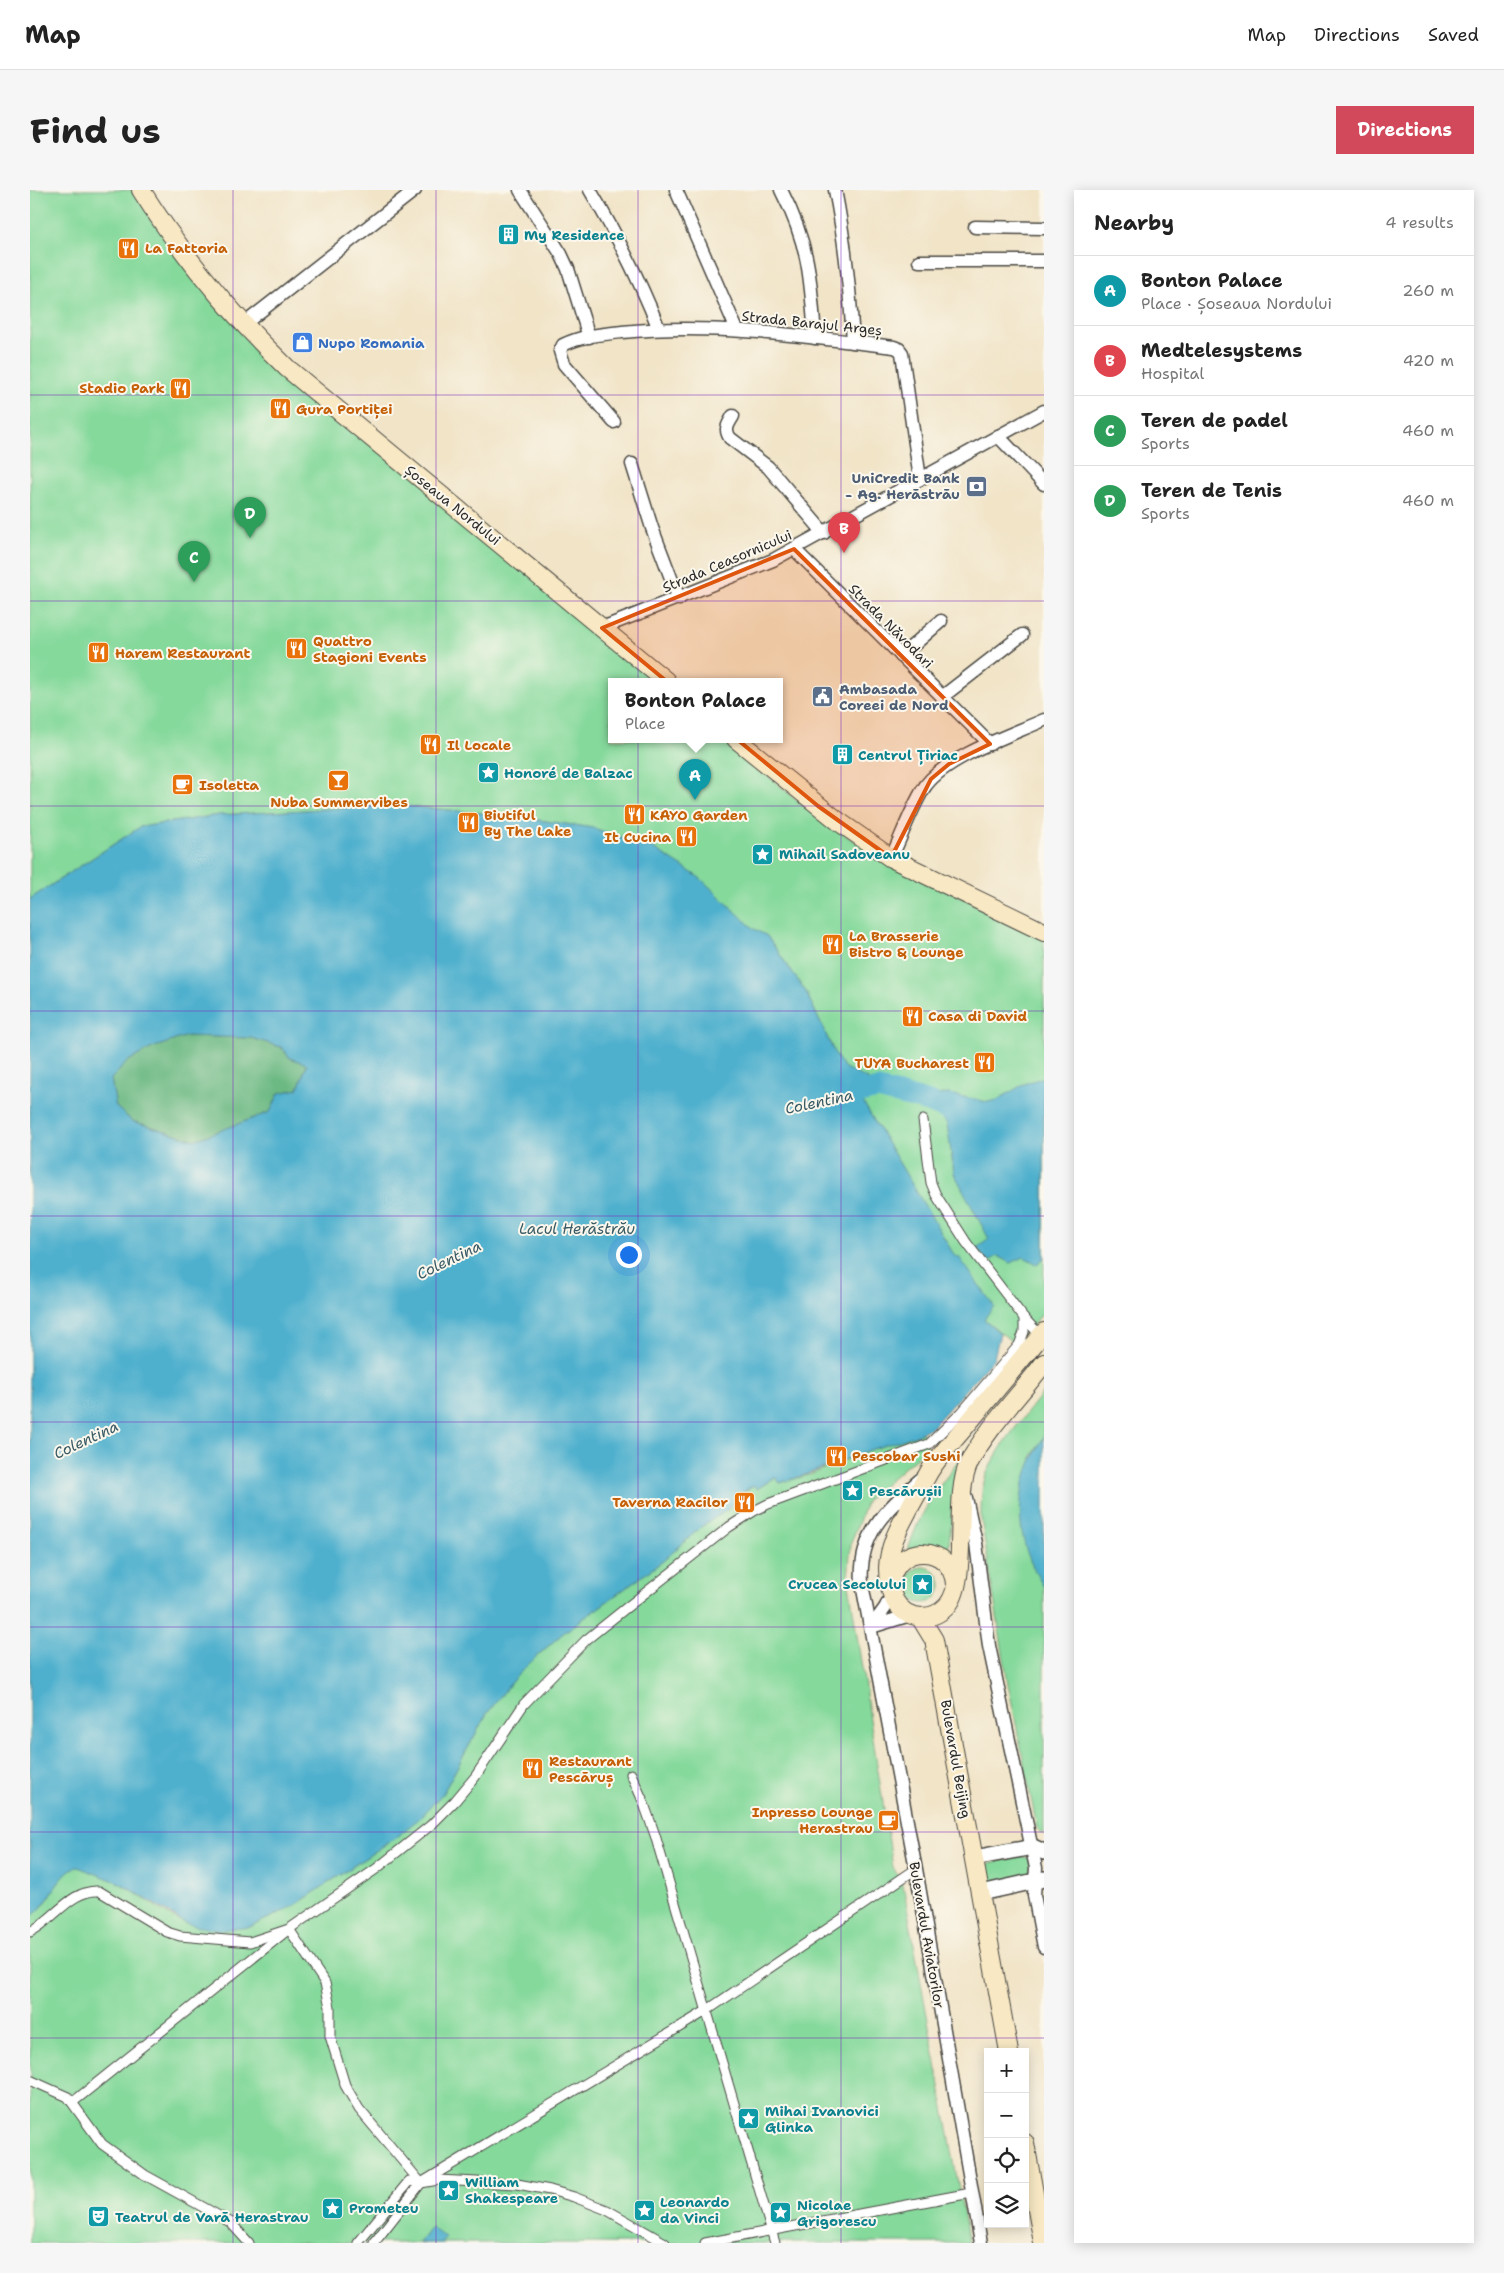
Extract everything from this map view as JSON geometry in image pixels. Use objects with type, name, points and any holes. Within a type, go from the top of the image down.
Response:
[{"type":"main road","name":"Șoseaua Nordului","points":[[141,190],[192,264],[266,348],[307,386],[662,678]]},
{"type":"main road","points":[[741,743],[838,822],[891,858],[1044,932]]},
{"type":"main road","points":[[891,1589],[888,1570],[892,1543],[930,1472],[1042,1334]]},
{"type":"main road","name":"Bulevardul Beijing","points":[[980,1885],[934,1640],[940,1612],[953,1596],[955,1587],[959,1561],[963,1485],[966,1469],[972,1458],[1044,1363]]},
{"type":"main road","points":[[891,1589],[893,1571],[901,1561],[912,1554],[924,1552],[937,1555],[947,1563],[954,1574],[955,1587]]},
{"type":"main road","name":"Bulevardul Beijing","points":[[891,1589],[898,1605],[915,1616],[934,1640]]},
{"type":"main road","points":[[915,1616],[933,1615],[940,1612]]},
{"type":"main road","points":[[980,1885],[1008,2048]]},
{"type":"main road","points":[[1029,2165],[1043,2243]]},
{"type":"street","points":[[244,324],[415,190]]},
{"type":"street","points":[[520,190],[561,254],[568,269],[589,337]]},
{"type":"street","points":[[590,190],[635,269],[659,329]]},
{"type":"street","points":[[676,190],[737,330]]},
{"type":"street","points":[[781,190],[795,216],[806,253],[812,284],[815,338]]},
{"type":"street","points":[[835,190],[850,283],[853,342]]},
{"type":"street","points":[[975,227],[1044,228]]},
{"type":"street","points":[[919,261],[1044,261]]},
{"type":"street","name":"Strada Barajul Argeș","points":[[614,422],[564,364],[560,351],[563,345],[589,337],[659,329],[737,330],[894,347],[902,353],[920,480]]},
{"type":"street","name":"Strada Ceasornicului","points":[[602,628],[679,599],[794,549],[1044,411]]},
{"type":"street","points":[[733,416],[726,428],[730,438],[768,467],[824,533]]},
{"type":"street","points":[[998,436],[1044,484]]},
{"type":"street","points":[[632,464],[652,528],[679,599]]},
{"type":"street","name":"Strada Năvodari","points":[[794,549],[990,744]]},
{"type":"street","points":[[901,656],[942,621]]},
{"type":"street","points":[[942,697],[1022,635]]},
{"type":"street","points":[[891,858],[925,786],[931,779],[949,764],[1044,720]]},
{"type":"street","points":[[923,1120],[932,1183],[936,1194],[973,1251],[1024,1318],[1042,1334]]},
{"type":"street","points":[[73,2102],[289,1929],[376,1869],[431,1825],[455,1801],[475,1776],[524,1704],[551,1674],[586,1640],[729,1527],[768,1504],[928,1444],[962,1412],[1020,1345],[1024,1332],[1024,1318]]},
{"type":"street","name":"Bulevardul Aviatorilor","points":[[930,1472],[887,1510],[874,1528],[862,1558],[861,1572],[916,1870],[981,2243]]},
{"type":"street","points":[[963,1485],[976,1543],[989,1646],[1038,1850],[1040,1880],[1034,1895],[1044,1947]]},
{"type":"street","points":[[871,1627],[886,1608],[891,1589]]},
{"type":"street","points":[[871,1627],[915,1616]]},
{"type":"street","points":[[631,1774],[643,1801],[654,1835],[775,2243]]},
{"type":"street","points":[[974,1858],[1038,1850]]},
{"type":"street","points":[[374,2243],[422,2183],[706,2011],[916,1870]]},
{"type":"street","points":[[980,1885],[1040,1880]]},
{"type":"street","points":[[30,1932],[46,1924],[78,1895],[90,1891],[99,1891],[167,1932],[180,1936],[250,1942],[289,1929]]},
{"type":"street","points":[[289,1929],[325,1983],[330,2007],[330,2036],[345,2085],[359,2109],[422,2183]]},
{"type":"street","points":[[30,2080],[63,2094],[73,2102],[102,2144],[135,2169],[230,2222],[249,2243]]},
{"type":"street","points":[[358,2243],[409,2181],[422,2183],[438,2180],[517,2184],[550,2190],[607,2210],[664,2243]]},
{"type":"street","points":[[705,2243],[772,2232],[971,2193]]},
{"type":"highlighted area","points":[[794,549],[990,744],[949,764],[931,779],[891,858],[818,806],[602,628]]},
{"type":"green space","points":[[30,190],[139,190],[230,316],[652,678],[608,678],[608,743],[729,743],[809,810],[866,849],[1044,939],[1044,1312],[1016,1345],[984,1319],[972,1275],[956,1259],[863,1102],[866,1095],[860,1077],[845,1068],[836,1056],[806,992],[767,936],[754,929],[652,847],[593,828],[505,815],[393,805],[219,815],[140,827],[30,899]]},
{"type":"green space","points":[[187,1036],[251,1038],[281,1047],[290,1058],[307,1063],[298,1089],[279,1093],[271,1112],[195,1140],[132,1121],[116,1107],[111,1079],[128,1061],[152,1048]]},
{"type":"green space","points":[[1044,1391],[1044,1437],[1032,1456],[1030,1560],[1044,1587],[1044,1835],[1037,1828],[1008,1684],[981,1519],[981,1502],[987,1473],[992,1462]]},
{"type":"green space","points":[[923,1433],[927,1448],[867,1500],[851,1543],[848,1578],[893,1867],[903,1885],[969,2243],[30,2243],[30,1917],[44,1905],[66,1872],[71,1868],[82,1867],[95,1871],[128,1888],[174,1918],[191,1924],[250,1927],[294,1906],[395,1838],[443,1793],[486,1715],[513,1680],[537,1656],[562,1634],[663,1561],[701,1527],[730,1508],[729,1506],[740,1494],[754,1485],[757,1489],[776,1477],[780,1483],[812,1474],[870,1450]]},
{"type":"green space","points":[[970,1447],[953,1503],[948,1556],[908,1550],[926,1508],[942,1483]]},
{"type":"green space","points":[[923,1567],[936,1572],[941,1585],[936,1598],[923,1603],[910,1598],[905,1585],[910,1572]]},
{"type":"green space","points":[[1022,1856],[1030,1859],[1031,1874],[1015,1880],[1002,1882],[987,1879],[985,1866],[989,1863]]},
{"type":"water","name":"Lacul Herăstrău","points":[[393,805],[505,815],[593,828],[652,847],[700,878],[754,929],[767,936],[806,992],[836,1056],[845,1068],[879,1085],[878,1093],[866,1095],[863,1102],[956,1258],[959,1257],[994,1306],[984,1319],[1000,1333],[994,1358],[934,1425],[927,1430],[780,1483],[775,1477],[757,1489],[754,1485],[740,1494],[742,1498],[701,1527],[663,1561],[562,1634],[513,1680],[486,1715],[443,1793],[420,1818],[395,1838],[294,1906],[250,1927],[223,1930],[200,1927],[185,1923],[120,1883],[78,1867],[71,1869],[60,1880],[44,1904],[30,1917],[30,899],[140,827],[219,815]],"holes":[[[187,1036],[251,1038],[281,1047],[290,1058],[307,1064],[298,1089],[279,1093],[270,1112],[195,1140],[132,1121],[116,1107],[111,1079],[128,1061],[152,1048]]]},
{"type":"water","points":[[1044,1077],[1044,1258],[1037,1264],[1024,1257],[1011,1263],[998,1256],[988,1262],[977,1248],[989,1239],[954,1173],[947,1124],[938,1112],[929,1107],[932,1095],[949,1094],[988,1102],[997,1100],[1024,1084]]},
{"type":"water","points":[[1044,1437],[1044,1587],[1026,1549],[1020,1512],[1026,1474]]},
{"type":"water","points":[[431,2227],[445,2238],[441,2243],[419,2243]]},
{"type":"waterway","name":"Colentina","points":[[850,1095],[878,1089],[929,1102],[955,1113]]},
{"type":"place","name":"My Residence","points":[[508,235]]},
{"type":"place","name":"La Fattoria","points":[[129,248]]},
{"type":"place","name":"Nupo Romania","points":[[302,343]]},
{"type":"place","name":"Stadio Park","points":[[181,388]]},
{"type":"place","name":"Gura Portiței","points":[[280,409]]},
{"type":"place","name":"UniCredit Bank - Ag. Herăstrău","points":[[976,486]]},
{"type":"place","name":"Teren de Tenis","points":[[250,538]]},
{"type":"place","name":"Medtelesystems","points":[[844,553]]},
{"type":"place","name":"Teren de padel","points":[[194,582]]},
{"type":"place","name":"Quattro Stagioni Events","points":[[297,649]]},
{"type":"place","name":"Harem Restaurant","points":[[99,653]]},
{"type":"place","name":"Ambasada Coreei de Nord","points":[[823,697]]},
{"type":"place","name":"Il Locale","points":[[431,745]]},
{"type":"place","name":"Centrul Țiriac","points":[[842,755]]},
{"type":"place","name":"Honoré de Balzac","points":[[488,773]]},
{"type":"place","name":"Nuba Summervibes","points":[[339,780]]},
{"type":"place","name":"Isoletta","points":[[183,785]]},
{"type":"place","name":"Bonton Palace","points":[[695,800]]},
{"type":"place","name":"KAYO Garden","points":[[634,815]]},
{"type":"place","name":"Biutiful By The Lake","points":[[468,823]]},
{"type":"place","name":"It Cucina","points":[[687,837]]},
{"type":"place","name":"Mihail Sadoveanu","points":[[763,854]]},
{"type":"place","name":"La Brasserie Bistro & Lounge","points":[[833,944]]},
{"type":"place","name":"Casa di David","points":[[912,1016]]},
{"type":"place","name":"TUYA Bucharest","points":[[985,1063]]},
{"type":"place","name":"Pescobar Sushi","points":[[836,1456]]},
{"type":"place","name":"Pescărușii","points":[[853,1491]]},
{"type":"place","name":"Taverna Racilor","points":[[744,1502]]},
{"type":"place","name":"Crucea Secolului","points":[[922,1584]]},
{"type":"place","name":"Restaurant Pescăruș","points":[[533,1769]]},
{"type":"place","name":"Inpresso Lounge Herastrau","points":[[889,1820]]},
{"type":"place","name":"Mihai Ivanovici Glinka","points":[[749,2119]]},
{"type":"place","name":"William Shakespeare","points":[[449,2190]]},
{"type":"place","name":"Prometeu","points":[[333,2208]]},
{"type":"place","name":"Leonardo da Vinci","points":[[644,2210]]},
{"type":"place","name":"Nicolae Grigorescu","points":[[781,2213]]},
{"type":"place","name":"Teatrul de Vară Herastrau","points":[[99,2217]]}]
